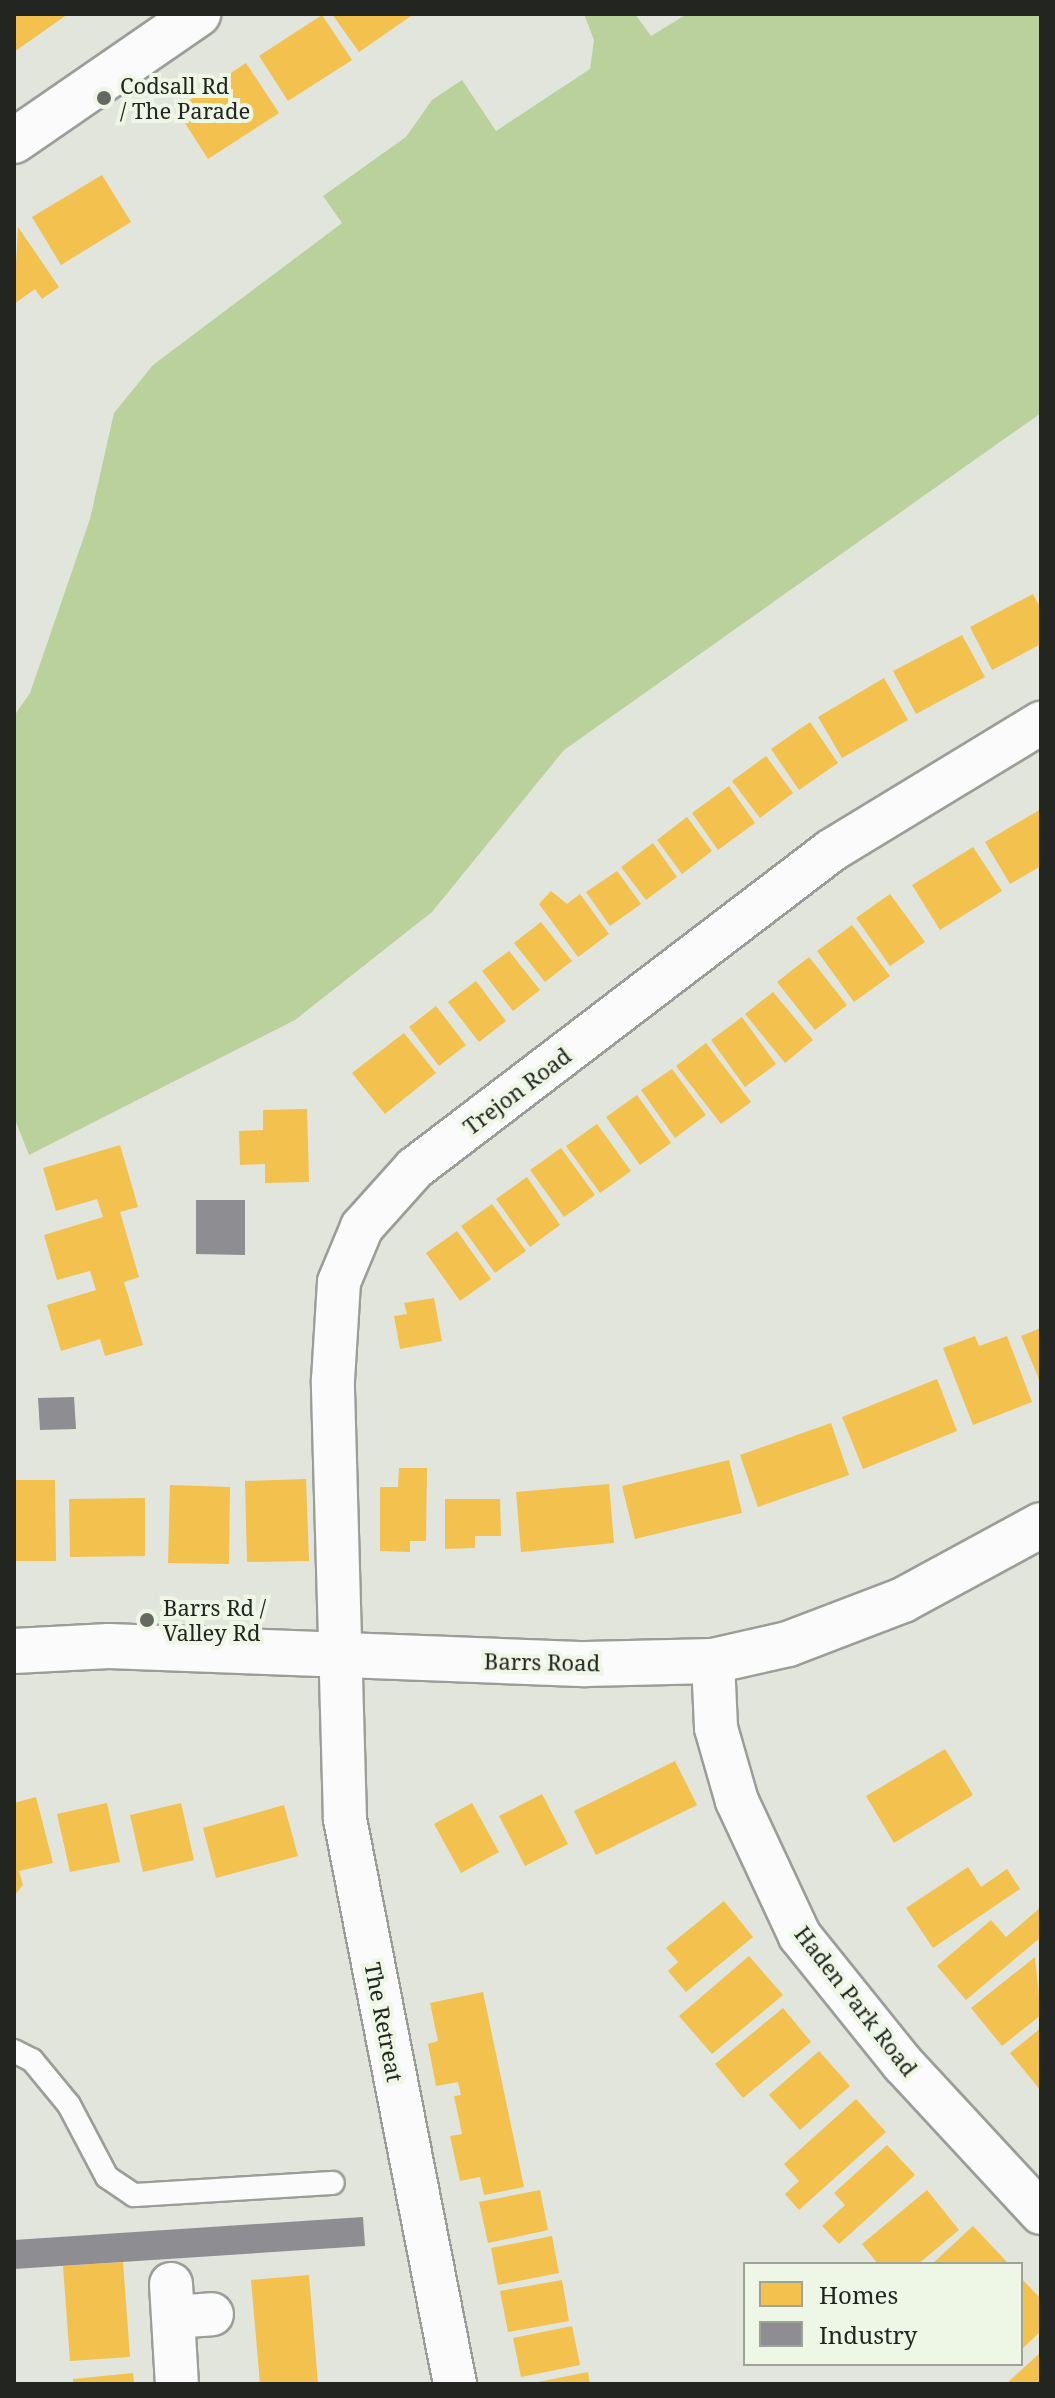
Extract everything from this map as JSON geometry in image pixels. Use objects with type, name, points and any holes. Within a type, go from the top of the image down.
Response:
[{"type":"street","points":[[14,141],[198,14]]},
{"type":"street","name":"Trejon Road","points":[[337,1657],[339,1282],[384,1196],[832,850],[1041,723]]},
{"type":"street","name":"Barrs Road","points":[[14,1651],[109,1646],[337,1657],[713,1661],[788,1644],[903,1600],[1041,1525]]},
{"type":"street","name":"The Retreat","points":[[337,1657],[345,1819],[455,2384]]},
{"type":"street","name":"Haden Park Road","points":[[713,1661],[716,1728],[737,1801],[800,1936],[903,2064],[1041,2213]]},
{"type":"street","points":[[177,2384],[185,2305]]},
{"type":"lane","points":[[14,2051],[32,2060],[69,2105],[107,2177],[134,2195],[333,2183]]},
{"type":"green space","points":[[584,14],[635,14],[651,36],[687,14],[1041,14],[1041,413],[564,750],[432,912],[295,1020],[29,1155],[14,1117],[14,716],[30,693],[90,519],[114,413],[153,365],[342,223],[323,196],[406,137],[432,100],[462,80],[496,131],[590,69],[594,40]]},
{"type":"building: Homes","points":[[14,14],[68,14],[14,52]]},
{"type":"building: Homes","points":[[332,14],[414,14],[359,52]]},
{"type":"building: Homes","points":[[322,15],[352,60],[288,101],[259,56]]},
{"type":"building: Homes","points":[[246,63],[279,113],[208,159],[176,109]]},
{"type":"building: Homes","points":[[102,175],[131,222],[61,265],[32,217]]},
{"type":"building: Homes","points":[[18,227],[59,287],[42,299],[35,289],[14,304]]},
{"type":"building: Homes","points":[[1033,594],[1041,609],[1041,644],[992,670],[970,627]]},
{"type":"building: Homes","points":[[962,635],[985,677],[916,714],[893,671]]},
{"type":"building: Homes","points":[[884,678],[908,720],[842,758],[818,717]]},
{"type":"building: Homes","points":[[810,722],[838,763],[799,790],[771,749]]},
{"type":"building: Homes","points":[[766,756],[793,793],[760,818],[732,781]]},
{"type":"building: Homes","points":[[729,786],[755,823],[718,850],[692,813]]},
{"type":"building: Homes","points":[[1041,809],[1041,866],[1010,884],[985,842]]},
{"type":"building: Homes","points":[[687,817],[712,851],[682,874],[657,840]]},
{"type":"building: Homes","points":[[653,843],[677,877],[646,900],[621,867]]},
{"type":"building: Homes","points":[[973,847],[1002,891],[940,930],[912,885]]},
{"type":"building: Homes","points":[[617,871],[641,904],[610,926],[586,892]]},
{"type":"building: Homes","points":[[551,891],[567,904],[580,894],[609,934],[578,957],[539,904]]},
{"type":"building: Homes","points":[[890,894],[925,942],[890,966],[856,918]]},
{"type":"building: Homes","points":[[541,922],[572,961],[545,982],[514,943]]},
{"type":"building: Homes","points":[[852,925],[890,976],[854,1002],[817,951]]},
{"type":"building: Homes","points":[[509,951],[540,990],[513,1011],[482,971]]},
{"type":"building: Homes","points":[[809,957],[847,1005],[815,1030],[777,982]]},
{"type":"building: Homes","points":[[476,981],[506,1021],[479,1042],[448,1002]]},
{"type":"building: Homes","points":[[773,992],[813,1040],[785,1063],[745,1014]]},
{"type":"building: Homes","points":[[436,1006],[466,1045],[439,1066],[409,1027]]},
{"type":"building: Homes","points":[[742,1017],[776,1064],[745,1087],[711,1040]]},
{"type":"building: Homes","points":[[404,1033],[436,1073],[385,1114],[352,1073]]},
{"type":"building: Homes","points":[[706,1043],[751,1102],[721,1124],[676,1066]]},
{"type":"building: Homes","points":[[672,1069],[706,1115],[675,1138],[641,1090]]},
{"type":"building: Homes","points":[[637,1095],[671,1143],[640,1165],[606,1117]]},
{"type":"building: Homes","points":[[307,1109],[309,1182],[265,1183],[265,1164],[240,1165],[239,1131],[263,1130],[263,1110]]},
{"type":"building: Homes","points":[[597,1124],[631,1171],[600,1193],[566,1146]]},
{"type":"building: Homes","points":[[120,1145],[138,1207],[120,1212],[139,1277],[124,1282],[143,1345],[105,1356],[100,1339],[61,1351],[47,1305],[96,1290],[90,1271],[57,1280],[44,1235],[103,1217],[97,1199],[56,1211],[43,1168]]},
{"type":"building: Homes","points":[[561,1148],[595,1195],[564,1217],[530,1170]]},
{"type":"building: Homes","points":[[527,1177],[560,1225],[530,1247],[496,1199]]},
{"type":"building: Homes","points":[[492,1204],[526,1251],[495,1273],[461,1226]]},
{"type":"building: Homes","points":[[457,1231],[491,1279],[460,1301],[426,1253]]},
{"type":"building: Homes","points":[[434,1298],[442,1341],[400,1349],[394,1316],[407,1314],[404,1303]]},
{"type":"building: Homes","points":[[1041,1328],[1041,1384],[1021,1336]]},
{"type":"building: Homes","points":[[975,1336],[979,1346],[1007,1336],[1032,1402],[973,1425],[943,1348]]},
{"type":"building: Homes","points":[[937,1379],[957,1431],[863,1469],[842,1417]]},
{"type":"building: Homes","points":[[831,1423],[849,1475],[758,1507],[740,1455]]},
{"type":"building: Homes","points":[[729,1460],[742,1513],[635,1539],[622,1486]]},
{"type":"building: Homes","points":[[399,1468],[427,1468],[426,1541],[410,1541],[410,1552],[380,1551],[380,1487],[398,1487]]},
{"type":"building: Homes","points":[[306,1479],[309,1561],[247,1562],[245,1481]]},
{"type":"building: Homes","points":[[14,1480],[55,1480],[56,1561],[14,1561]]},
{"type":"building: Homes","points":[[609,1484],[614,1543],[521,1552],[516,1492]]},
{"type":"building: Homes","points":[[170,1485],[230,1487],[229,1564],[168,1563]]},
{"type":"building: Homes","points":[[145,1498],[145,1556],[70,1557],[69,1499]]},
{"type":"building: Homes","points":[[445,1499],[500,1499],[501,1536],[475,1536],[475,1548],[445,1549]]},
{"type":"building: Homes","points":[[945,1749],[973,1795],[894,1843],[866,1796]]},
{"type":"building: Homes","points":[[675,1761],[697,1805],[596,1855],[574,1811]]},
{"type":"building: Homes","points":[[542,1794],[568,1844],[525,1866],[499,1816]]},
{"type":"building: Homes","points":[[36,1797],[53,1863],[19,1871],[23,1885],[14,1896],[14,1803]]},
{"type":"building: Homes","points":[[107,1803],[120,1862],[70,1872],[57,1814]]},
{"type":"building: Homes","points":[[181,1803],[194,1860],[143,1872],[130,1815]]},
{"type":"building: Homes","points":[[472,1803],[499,1852],[461,1873],[434,1824]]},
{"type":"building: Homes","points":[[284,1805],[298,1856],[216,1878],[203,1828]]},
{"type":"building: Homes","points":[[968,1867],[981,1887],[1007,1869],[1020,1889],[933,1948],[906,1908]]},
{"type":"building: Homes","points":[[724,1901],[753,1937],[686,1992],[668,1971],[678,1962],[666,1948]]},
{"type":"building: Homes","points":[[1041,1907],[1041,1937],[966,2000],[937,1966],[991,1920],[1006,1937]]},
{"type":"building: Homes","points":[[749,1956],[783,1995],[712,2054],[679,2016]]},
{"type":"building: Homes","points":[[1035,1957],[1041,2015],[1002,2046],[971,2008]]},
{"type":"building: Homes","points":[[483,1992],[524,2187],[484,2195],[480,2177],[460,2181],[450,2136],[462,2134],[454,2096],[461,2095],[458,2082],[436,2086],[428,2044],[438,2041],[430,2003]]},
{"type":"building: Homes","points":[[783,2008],[811,2042],[743,2098],[715,2064]]},
{"type":"building: Homes","points":[[1041,2028],[1041,2091],[1010,2053]]},
{"type":"building: Homes","points":[[819,2051],[850,2086],[800,2130],[769,2095]]},
{"type":"building: Homes","points":[[856,2099],[886,2132],[799,2210],[785,2194],[799,2181],[784,2164]]},
{"type":"building: Homes","points":[[887,2145],[915,2175],[839,2244],[822,2226],[845,2205],[834,2193]]},
{"type":"building: Homes","points":[[540,2190],[548,2230],[488,2243],[479,2202]]},
{"type":"building: Homes","points":[[927,2190],[959,2230],[920,2262],[876,2262],[862,2244]]},
{"type":"building: Homes","points":[[973,2226],[1007,2262],[934,2262]]},
{"type":"building: Homes","points":[[552,2236],[559,2273],[498,2285],[491,2248]]},
{"type":"building: Homes","points":[[123,2262],[130,2357],[70,2361],[63,2266]]},
{"type":"building: Homes","points":[[309,2275],[318,2384],[260,2384],[251,2280]]},
{"type":"building: Homes","points":[[562,2280],[569,2321],[508,2332],[500,2291]]},
{"type":"building: Homes","points":[[1023,2280],[1041,2299],[1041,2331],[1023,2348]]},
{"type":"building: Homes","points":[[572,2326],[580,2365],[521,2377],[513,2338]]},
{"type":"building: Homes","points":[[1041,2352],[1041,2384],[1006,2384]]},
{"type":"building: Homes","points":[[588,2372],[590,2384],[533,2384],[533,2383]]},
{"type":"building: Homes","points":[[133,2373],[134,2384],[73,2384],[73,2379]]},
{"type":"building: Industry","points":[[196,1200],[245,1200],[245,1255],[196,1254]]},
{"type":"building: Industry","points":[[74,1397],[76,1429],[40,1430],[38,1398]]},
{"type":"building: Industry","points":[[363,2217],[365,2246],[14,2269],[14,2240]]},
{"type":"place","name":"Codsall Rd / The Parade","points":[[104,98]]},
{"type":"place","name":"Barrs Rd / Valley Rd","points":[[147,1620]]}]
